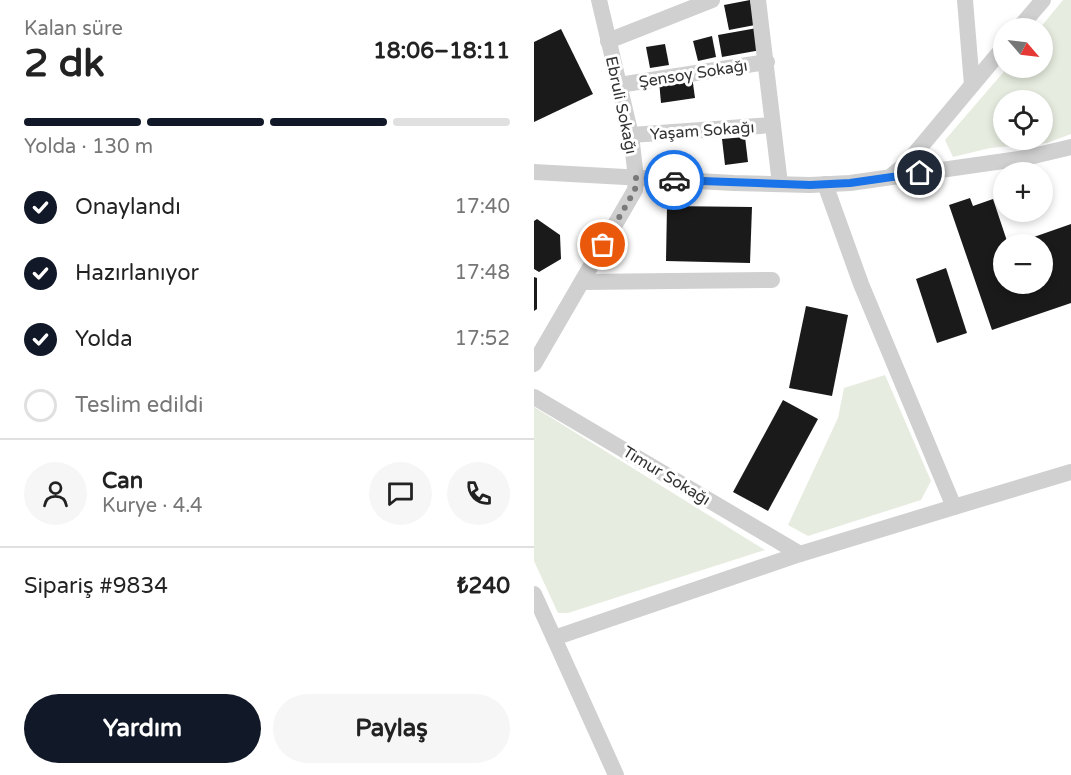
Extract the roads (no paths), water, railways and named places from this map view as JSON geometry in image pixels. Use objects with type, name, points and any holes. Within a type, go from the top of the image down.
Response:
[{"type":"street","name":"Ebruli Sokağı","points":[[534,364],[635,190],[636,178],[631,135],[599,0]]},
{"type":"street","points":[[608,41],[712,0]]},
{"type":"street","points":[[758,0],[780,184]]},
{"type":"street","points":[[966,0],[972,85]]},
{"type":"street","points":[[1027,18],[1042,0]]},
{"type":"street","points":[[890,177],[907,163],[993,60]]},
{"type":"street","name":"Şensoy Sokağı","points":[[619,85],[767,62]]},
{"type":"street","name":"Yaşam Sokağı","points":[[631,135],[773,125]]},
{"type":"street","points":[[534,172],[780,184],[825,184],[1025,158],[1071,147]]},
{"type":"street","points":[[825,184],[861,284],[954,507]]},
{"type":"street","points":[[582,282],[772,280]]},
{"type":"street","name":"Timur Sokağı","points":[[534,397],[800,554]]},
{"type":"street","points":[[554,638],[800,554],[1071,472]]},
{"type":"street","points":[[534,594],[616,775]]}]
